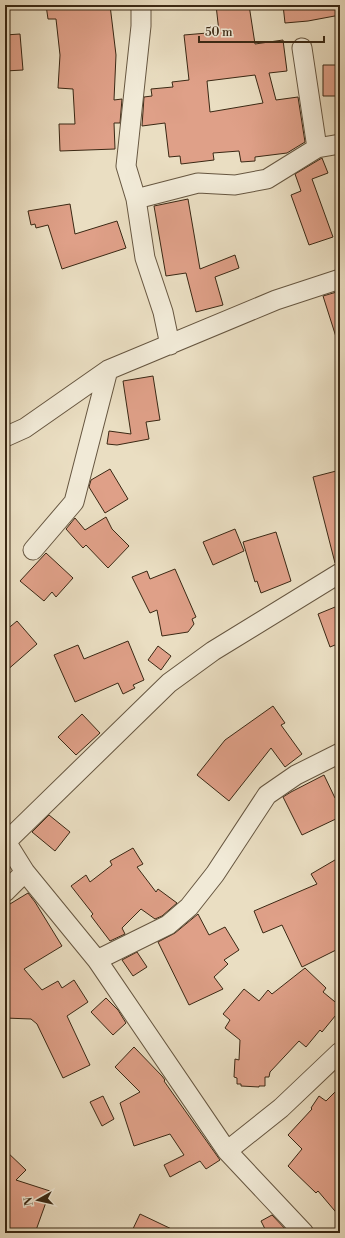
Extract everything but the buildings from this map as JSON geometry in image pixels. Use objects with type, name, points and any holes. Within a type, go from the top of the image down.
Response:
[{"type":"street","points":[[141,5],[141,26],[126,166],[136,199],[145,258],[163,312],[170,345]]},
{"type":"street","points":[[302,48],[317,148]]},
{"type":"street","points":[[136,199],[198,183],[235,185],[267,179],[317,148],[340,144]]},
{"type":"street","points":[[5,437],[25,428],[108,370],[276,300],[340,279]]},
{"type":"street","points":[[33,550],[74,502],[108,370]]},
{"type":"street","points":[[304,1233],[227,1151],[97,960],[25,872],[6,841],[169,683],[213,651],[340,573]]},
{"type":"street","points":[[97,960],[168,925],[190,907],[215,874],[267,795],[296,775],[340,753]]},
{"type":"street","points":[[5,892],[25,872]]},
{"type":"street","points":[[227,1151],[281,1108],[340,1052]]}]
